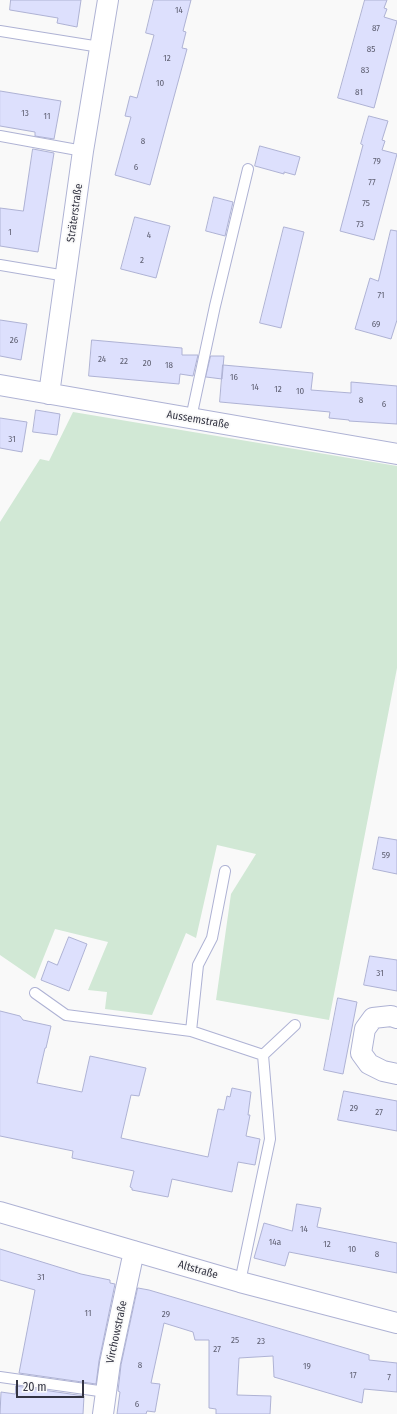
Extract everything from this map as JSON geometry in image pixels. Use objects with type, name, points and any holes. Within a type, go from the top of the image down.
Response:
[{"type":"street","name":"Sträterstraße","points":[[49,394],[83,151],[108,0]]},
{"type":"street","name":"Aussemstraße","points":[[0,385],[397,454]]},
{"type":"street","points":[[397,1018],[391,1016],[373,1018],[365,1029],[361,1053],[369,1064],[383,1071],[397,1074]]},
{"type":"street","name":"Altstraße","points":[[0,1212],[240,1282],[397,1323]]},
{"type":"street","name":"Virchowstraße","points":[[103,1414],[110,1363],[134,1251]]},
{"type":"lane","points":[[0,30],[100,47]]},
{"type":"lane","points":[[0,136],[83,151]]},
{"type":"lane","points":[[191,418],[215,306],[248,169]]},
{"type":"lane","points":[[0,265],[66,276]]},
{"type":"lane","points":[[191,1031],[198,965],[212,938],[226,871]]},
{"type":"lane","points":[[35,993],[66,1015],[191,1031],[263,1055]]},
{"type":"lane","points":[[263,1055],[295,1025]]},
{"type":"lane","points":[[240,1282],[270,1139],[263,1055]]},
{"type":"lane","points":[[0,1377],[106,1392]]},
{"type":"green space","points":[[73,412],[397,466],[397,668],[329,1020],[216,1000],[231,894],[256,854],[217,845],[196,938],[186,933],[152,1015],[105,1009],[107,992],[88,990],[108,942],[55,929],[35,979],[0,955],[0,522],[40,459],[49,461]]},
{"type":"building","points":[[11,0],[81,0],[77,27],[57,23],[58,18],[10,10]]},
{"type":"building","points":[[154,0],[191,0],[183,31],[186,32],[182,48],[187,49],[150,185],[115,175],[131,117],[125,116],[130,96],[137,98],[154,35],[146,33]]},
{"type":"building","points":[[365,0],[387,0],[384,8],[387,9],[384,17],[397,21],[374,108],[338,98]]},
{"type":"building","points":[[0,91],[61,101],[54,139],[35,136],[35,132],[0,126]]},
{"type":"building","points":[[369,116],[388,121],[382,140],[385,141],[382,150],[397,154],[374,240],[340,231],[363,145],[361,144]]},
{"type":"building","points":[[260,146],[300,157],[295,175],[284,172],[284,174],[255,166]]},
{"type":"building","points":[[33,149],[54,153],[38,252],[0,246],[0,208],[23,211]]},
{"type":"building","points":[[214,197],[233,202],[225,236],[206,231]]},
{"type":"building","points":[[135,217],[170,226],[156,278],[121,269]]},
{"type":"building","points":[[284,227],[304,232],[281,328],[260,323]]},
{"type":"building","points":[[391,230],[397,231],[397,320],[391,339],[355,329],[370,278],[378,281]]},
{"type":"building","points":[[0,320],[27,324],[21,360],[0,356]]},
{"type":"building","points":[[92,340],[182,348],[182,355],[198,355],[193,376],[180,374],[179,384],[89,376]]},
{"type":"building","points":[[211,356],[224,356],[222,379],[206,377]]},
{"type":"building","points":[[223,365],[313,373],[311,390],[351,393],[351,382],[397,386],[397,424],[349,421],[329,418],[330,412],[220,402]]},
{"type":"building","points":[[36,410],[60,414],[57,435],[33,432]]},
{"type":"building","points":[[0,418],[27,422],[22,452],[0,448]]},
{"type":"building","points":[[379,837],[397,840],[397,874],[373,869]]},
{"type":"building","points":[[69,937],[87,944],[69,991],[41,980],[48,961],[57,965]]},
{"type":"building","points":[[370,956],[397,960],[397,991],[364,985]]},
{"type":"building","points":[[338,998],[357,1002],[343,1074],[324,1070]]},
{"type":"building","points":[[0,1011],[20,1016],[23,1020],[51,1026],[37,1083],[82,1092],[90,1056],[146,1068],[139,1096],[131,1095],[121,1138],[208,1157],[218,1109],[224,1110],[227,1096],[230,1097],[232,1088],[251,1092],[248,1115],[250,1115],[246,1136],[260,1139],[255,1165],[238,1162],[232,1192],[172,1179],[168,1197],[132,1190],[130,1187],[134,1171],[72,1158],[73,1151],[0,1136]]},
{"type":"building","points":[[344,1091],[397,1101],[397,1131],[338,1120]]},
{"type":"building","points":[[297,1204],[321,1208],[317,1227],[397,1243],[397,1273],[289,1252],[285,1266],[254,1258],[264,1223],[292,1231]]},
{"type":"building","points":[[0,1249],[81,1274],[110,1280],[110,1283],[115,1284],[99,1361],[96,1384],[19,1373],[35,1290],[0,1280]]},
{"type":"building","points":[[138,1288],[369,1355],[369,1360],[397,1363],[397,1392],[364,1389],[362,1403],[274,1377],[273,1356],[239,1358],[237,1395],[271,1396],[270,1414],[216,1414],[216,1409],[209,1408],[209,1340],[195,1340],[193,1332],[164,1323],[151,1383],[160,1384],[155,1412],[147,1411],[146,1414],[117,1414],[120,1392],[118,1391],[121,1365]]},
{"type":"building","points":[[16,1386],[84,1396],[83,1414],[0,1414],[1,1392],[15,1394]]}]
